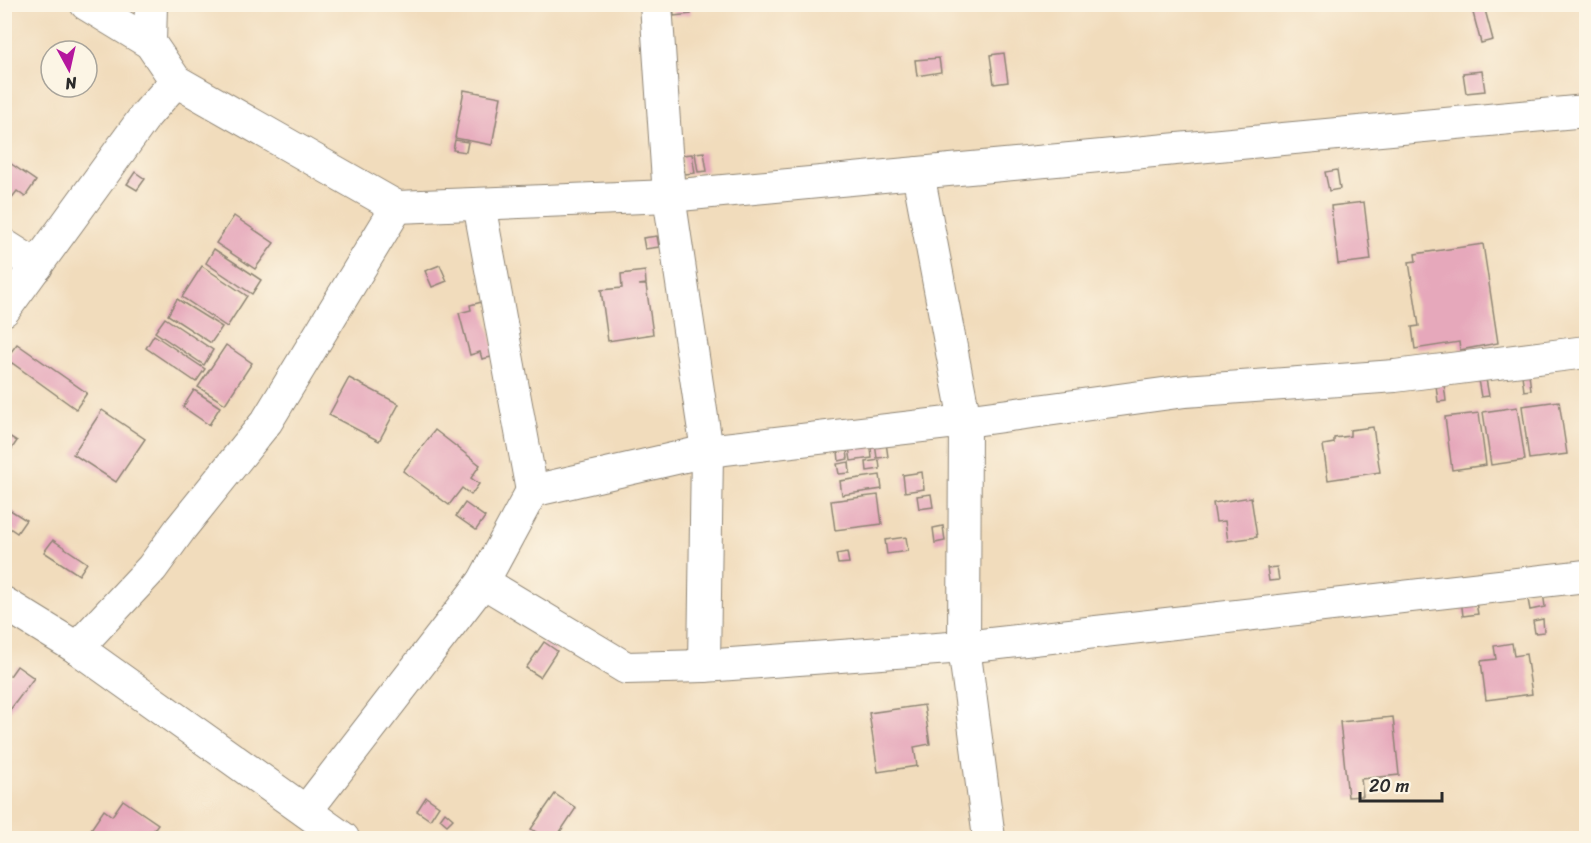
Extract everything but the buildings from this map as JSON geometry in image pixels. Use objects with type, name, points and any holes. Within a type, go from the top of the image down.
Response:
[{"type":"street","points":[[87,4],[150,43],[176,81],[397,207],[669,196],[1587,111]]},
{"type":"street","points":[[150,43],[151,4]]},
{"type":"street","points":[[656,4],[669,196],[707,451],[704,666]]},
{"type":"street","points":[[4,310],[146,115],[176,81]]},
{"type":"street","points":[[918,173],[965,421],[964,647],[989,838]]},
{"type":"street","points":[[306,811],[483,582],[532,491],[479,204]]},
{"type":"street","points":[[77,648],[152,568],[267,421],[397,207]]},
{"type":"street","points":[[4,245],[37,266]]},
{"type":"street","points":[[532,491],[707,451],[965,421],[1185,391],[1395,376],[1587,352]]},
{"type":"street","points":[[483,582],[626,668],[704,666],[964,647],[1587,576]]},
{"type":"street","points":[[4,603],[77,648],[343,838]]}]
